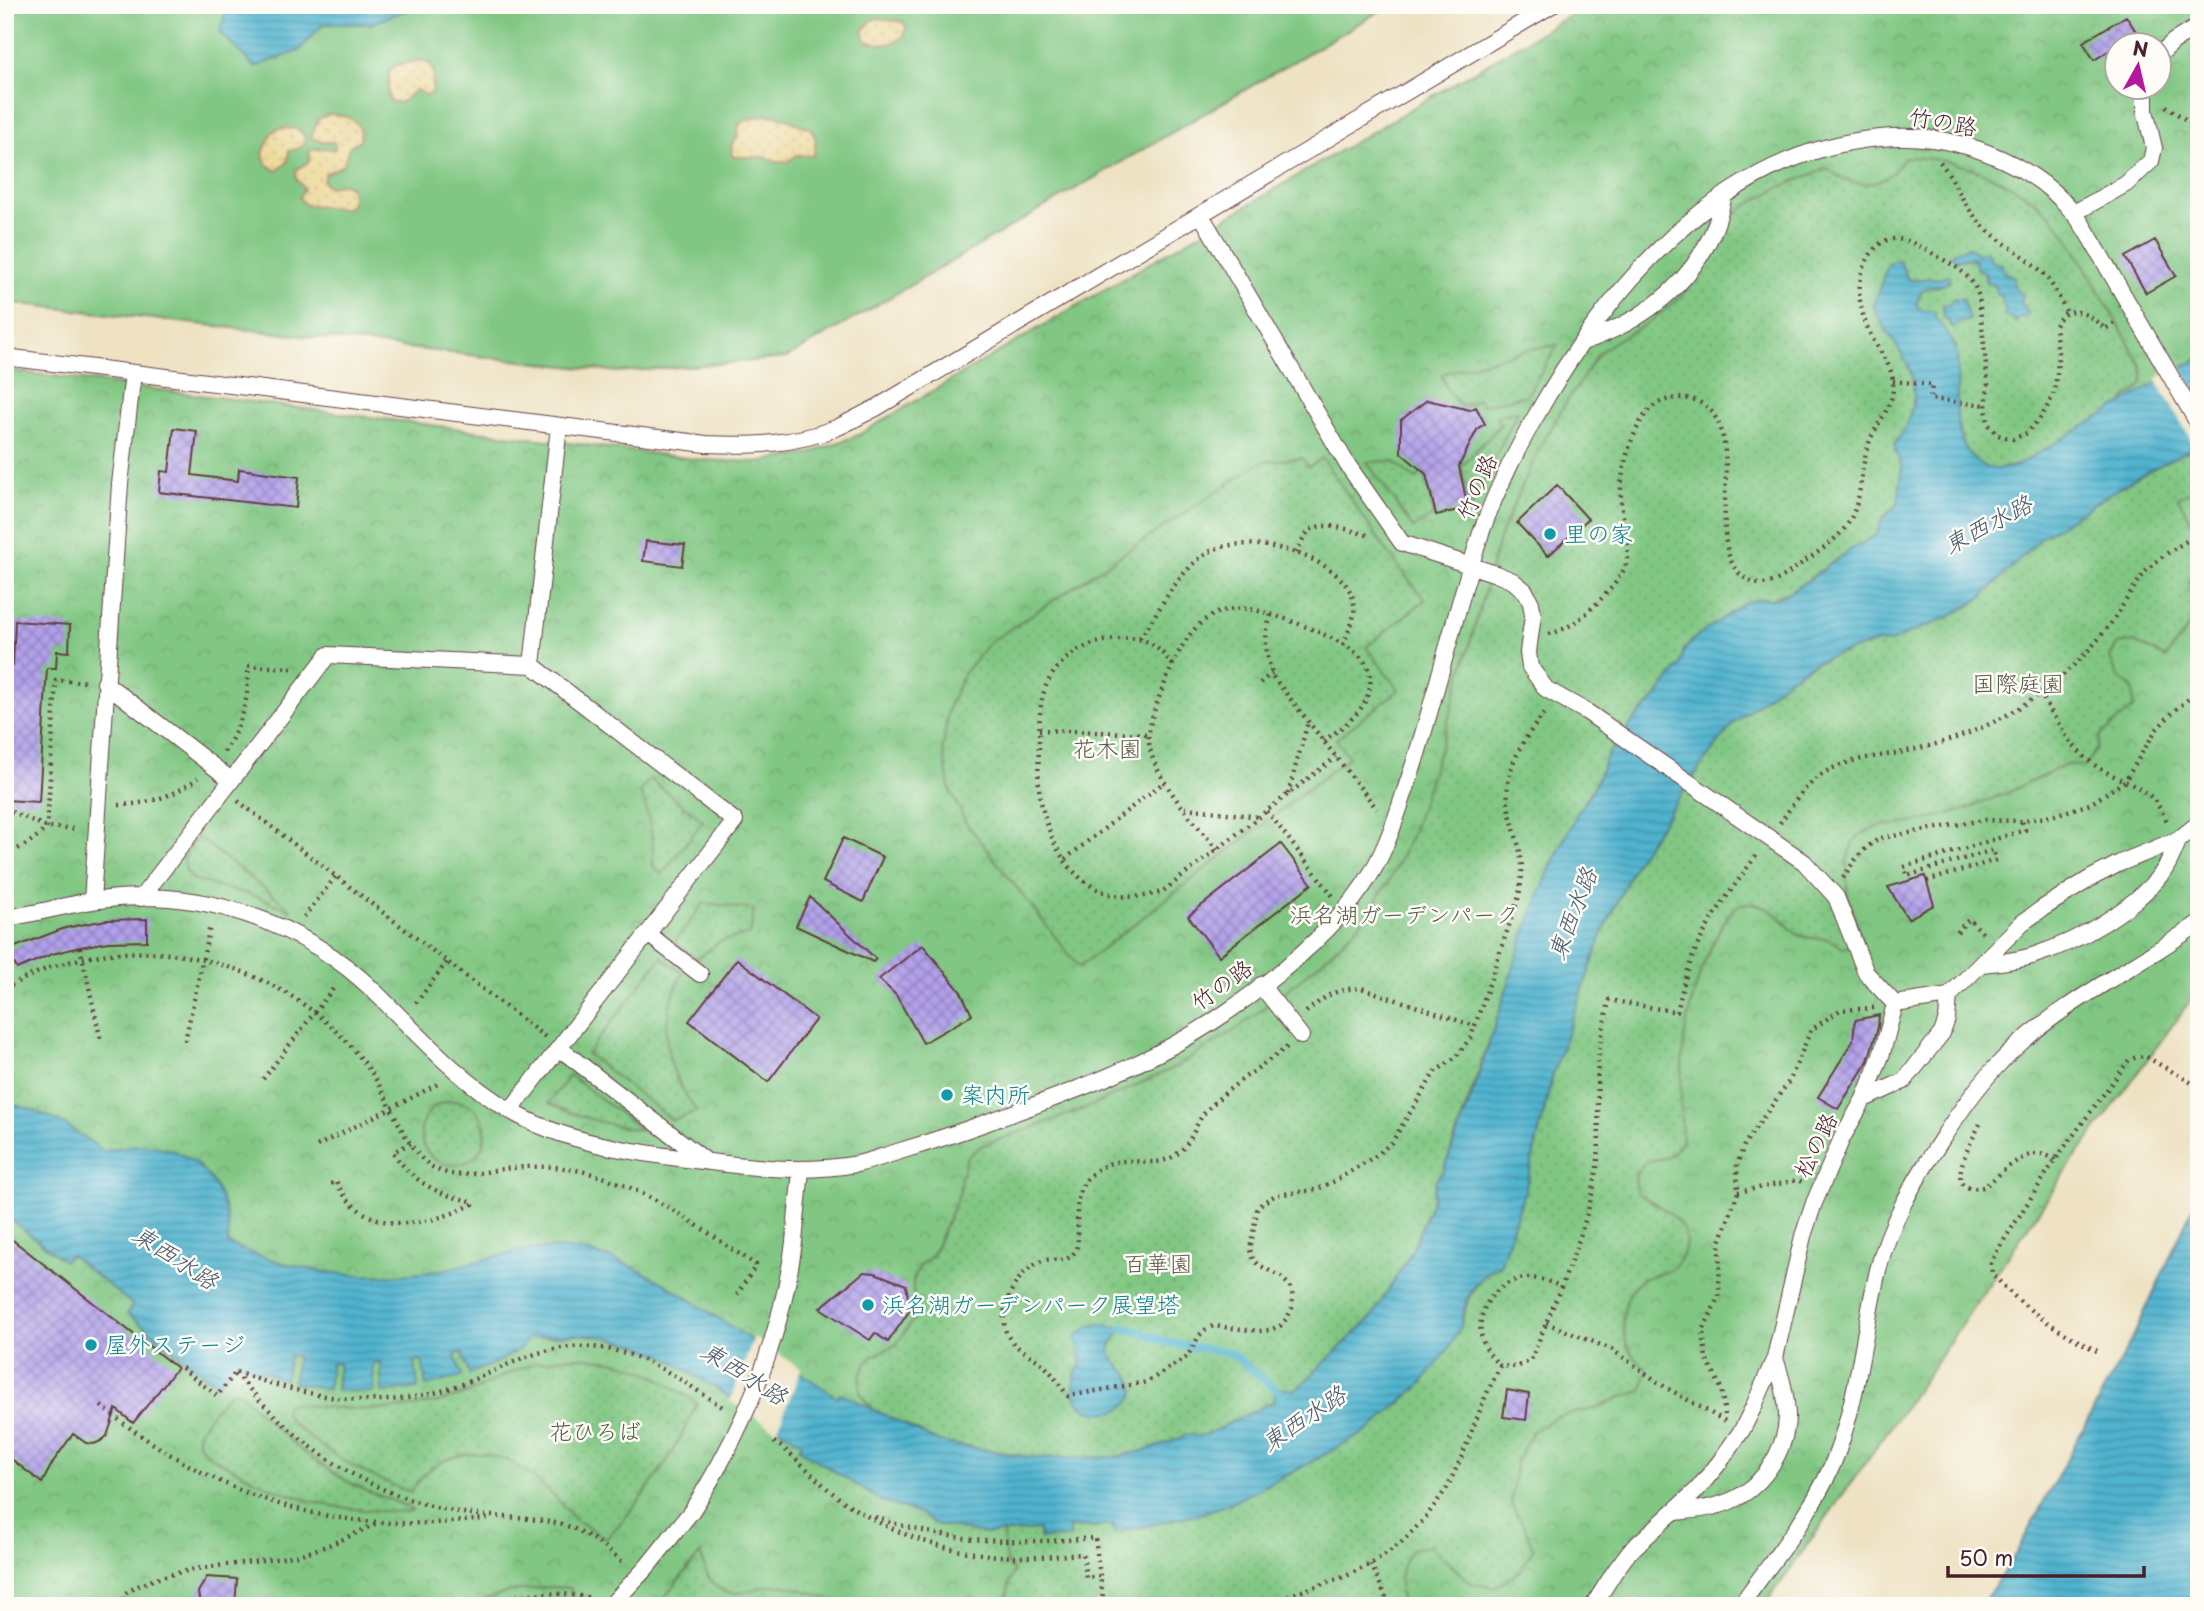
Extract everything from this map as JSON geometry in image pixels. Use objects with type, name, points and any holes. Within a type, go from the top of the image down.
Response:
[{"type":"lane","points":[[5,357],[706,444],[750,446],[794,441],[836,428],[876,408],[1552,5]]},
{"type":"lane","points":[[2172,43],[2199,26]]},
{"type":"lane","points":[[2074,213],[2126,184],[2151,161],[2154,148],[2145,102]]},
{"type":"lane","name":"竹の路","points":[[5,918],[34,915],[92,901],[167,898],[215,905],[265,920],[325,951],[377,993],[428,1047],[459,1073],[510,1111],[558,1133],[665,1157],[708,1162],[801,1170],[861,1164],[959,1133],[1082,1089],[1169,1049],[1226,1013],[1309,946],[1345,911],[1372,871],[1392,829],[1423,736],[1483,526],[1518,449],[1547,396],[1583,342],[1632,278],[1665,243],[1698,214],[1771,169],[1852,141],[1922,137],[1956,143],[1989,154],[2020,169],[2049,189],[2074,213],[2199,425]]},
{"type":"lane","points":[[1583,342],[1611,332],[1644,314],[1673,290],[1696,261],[1714,228],[1724,196]]},
{"type":"lane","points":[[1201,215],[1347,464],[1402,543],[1513,581],[1525,591],[1533,615],[1528,652],[1530,667],[1545,689],[1557,698],[1587,712],[1804,862],[1832,893],[1845,918],[1866,973],[1895,1004],[1949,996],[2022,923],[2066,892],[2120,863],[2179,839],[2199,823]]},
{"type":"lane","points":[[92,901],[120,484],[133,373]]},
{"type":"lane","points":[[532,665],[559,426]]},
{"type":"lane","points":[[141,898],[328,655],[532,665],[736,821],[510,1111]]},
{"type":"lane","points":[[105,683],[228,785]]},
{"type":"lane","points":[[1982,964],[2035,956],[2107,921],[2161,874],[2179,839]]},
{"type":"lane","points":[[1740,1606],[1814,1501],[1827,1477],[1847,1424],[1878,1270],[1886,1243],[1909,1191],[1969,1098],[2010,1053],[2061,1010],[2199,923]]},
{"type":"lane","points":[[648,934],[700,974]]},
{"type":"lane","points":[[1261,985],[1296,1030]]},
{"type":"lane","points":[[1864,1099],[1904,1081],[1942,1033],[1947,1019],[1949,996]]},
{"type":"lane","name":"松の路","points":[[1593,1606],[1629,1552],[1675,1512],[1719,1463],[1742,1430],[1764,1387],[1774,1358],[1803,1236],[1819,1188],[1864,1099],[1882,1053],[1895,1004]]},
{"type":"lane","points":[[559,1048],[708,1162]]},
{"type":"lane","points":[[610,1605],[640,1575],[691,1511],[712,1480],[738,1432],[778,1329],[790,1275],[801,1170]]},
{"type":"lane","points":[[1675,1512],[1704,1509],[1729,1502],[1752,1488],[1770,1468],[1782,1444],[1787,1418],[1785,1391],[1774,1358]]},
{"type":"path","points":[[2162,102],[2192,124],[2199,134]]},
{"type":"path","points":[[1939,161],[1952,177],[1974,216],[1995,237],[2042,273],[2057,292],[2067,313]]},
{"type":"path","points":[[1531,633],[1549,635],[1565,630],[1583,618],[1622,574],[1628,547],[1621,500],[1622,479],[1633,439],[1642,419],[1654,405],[1671,398],[1689,398],[1706,406],[1718,420],[1726,463],[1725,532],[1733,565],[1742,577],[1756,584],[1772,583],[1842,532],[1852,518],[1858,502],[1864,455],[1870,439],[1893,396],[1894,381],[1889,365],[1873,339],[1859,298],[1859,280],[1865,264],[1875,248],[1885,240],[1897,237],[1910,241],[1960,269],[1976,286],[1988,384],[1988,424],[1998,435],[2012,439],[2027,433],[2042,416],[2053,396],[2057,375],[2055,326],[2058,320],[2067,313],[2077,311],[2094,319],[2105,329],[2134,312]]},
{"type":"path","points":[[1894,381],[1932,385],[1930,399],[1987,405]]},
{"type":"path","points":[[1296,553],[1306,534],[1313,528],[1323,526],[1402,543]]},
{"type":"path","points":[[1560,1286],[1542,1279],[1520,1279],[1499,1288],[1489,1299],[1482,1312],[1480,1327],[1490,1356],[1500,1366],[1517,1367],[1531,1360],[1560,1286],[1590,1204],[1597,1172],[1599,1140],[1599,1051],[1609,1000],[1678,1012],[1685,980],[1711,921],[1799,796],[1817,778],[1840,765],[1865,758],[1943,743],[1980,729],[2015,710],[2078,662],[2105,632],[2144,574],[2166,553],[2199,534]]},
{"type":"path","points":[[1140,639],[1197,559],[1214,549],[1233,544],[1252,544],[1296,553],[1316,562],[1347,586],[1354,603],[1353,621],[1343,645]]},
{"type":"path","points":[[1217,850],[1164,782],[1155,768],[1150,751],[1149,734],[1161,693],[1172,665],[1187,639],[1199,625],[1213,614],[1230,609],[1249,609],[1315,631],[1357,653],[1370,672],[1369,694],[1354,716],[1324,741]]},
{"type":"path","points":[[1271,615],[1266,630],[1265,647],[1272,673],[1392,829]]},
{"type":"path","points":[[1172,665],[1153,642],[1140,639],[1094,643],[1076,650],[1062,662],[1050,677],[1043,694],[1038,769],[1042,804],[1052,839],[1074,873],[1100,891],[1115,897],[1131,898],[1162,892],[1336,757]]},
{"type":"path","points":[[1260,683],[1272,673]]},
{"type":"path","points":[[5,855],[32,841],[47,827],[56,680],[105,683]]},
{"type":"path","points":[[1832,893],[1860,853],[1869,843],[1881,838],[1983,820],[2022,821],[2052,816],[2090,804],[2125,781],[2156,730],[2199,690]]},
{"type":"path","points":[[2040,693],[2071,743],[2110,775],[2152,798],[2179,839]]},
{"type":"path","points":[[1475,1026],[1361,988],[1329,993],[1296,1030],[1206,1111],[1184,1150],[1170,1159],[1154,1163],[1120,1160],[1104,1165],[1091,1175],[1081,1189],[1076,1205],[1078,1248],[1071,1257],[1061,1261],[1048,1259],[1035,1264],[1023,1275],[1013,1288],[1007,1303],[1004,1319],[1006,1335],[1015,1347],[1029,1354],[1051,1373],[1068,1395],[1074,1395],[1147,1382],[1187,1357],[1205,1330],[1213,1326],[1270,1330],[1280,1326],[1287,1318],[1292,1308],[1290,1286],[1259,1265],[1250,1250],[1257,1210],[1262,1203],[1276,1195],[1315,1190],[1335,1181],[1377,1155],[1392,1142],[1411,1107],[1435,1072],[1456,1058],[1471,1037],[1475,1026],[1518,899],[1522,881],[1523,864],[1508,795],[1513,762],[1529,731],[1557,698]]},
{"type":"path","points":[[1288,795],[1308,721]]},
{"type":"path","points":[[1040,730],[1149,734]]},
{"type":"path","points":[[1065,859],[1164,782]]},
{"type":"path","points":[[228,785],[336,876],[559,1048]]},
{"type":"path","points":[[1184,808],[1259,817]]},
{"type":"path","points":[[5,809],[47,827],[96,830]]},
{"type":"path","points":[[1267,811],[1345,911]]},
{"type":"path","points":[[1927,881],[1996,860],[1993,850],[1907,876],[1904,867],[2025,830],[2022,821]]},
{"type":"path","points":[[292,933],[336,876]]},
{"type":"path","points":[[185,1041],[215,905]]},
{"type":"path","points":[[1957,932],[1969,919],[1988,937]]},
{"type":"path","points":[[80,947],[100,1041]]},
{"type":"path","points":[[5,989],[44,970],[108,954],[176,954],[240,970],[271,983],[300,1000],[350,1045],[371,1071],[417,1154],[434,1168],[453,1174],[472,1175],[526,1167],[555,1167],[622,1184],[690,1221],[756,1265],[737,1295]]},
{"type":"path","points":[[402,1020],[447,962]]},
{"type":"path","points":[[263,1079],[349,969]]},
{"type":"path","points":[[1726,1422],[1721,1388],[1706,1358],[1703,1331],[1719,1295],[1720,1242],[1738,1192],[1737,1164],[1745,1143],[1790,1080],[1811,1030],[1840,1010],[1864,1010],[1895,1004]]},
{"type":"path","points":[[2097,1351],[2071,1338],[2035,1314],[1992,1273],[1994,1256],[2055,1160],[2129,1060],[2146,1056],[2199,1087]]},
{"type":"path","points":[[317,1146],[459,1073]]},
{"type":"path","points":[[1969,1098],[1986,1111],[1959,1170],[1960,1179],[1966,1186],[1975,1189],[1984,1187],[2028,1154],[2047,1154],[2055,1160]]},
{"type":"path","points":[[331,1184],[336,1181],[345,1196],[360,1211],[392,1223],[431,1220],[474,1204],[472,1201],[454,1198],[429,1188],[408,1171],[393,1152],[411,1143]]},
{"type":"path","points":[[1738,1192],[1785,1185],[1798,1180],[1819,1188]]},
{"type":"path","points":[[1546,1323],[1611,1349],[1665,1387],[1742,1430]]},
{"type":"path","points":[[236,1372],[280,1388],[314,1396],[383,1400],[418,1396],[451,1388],[514,1360],[542,1351],[571,1347],[599,1348],[628,1353],[655,1364],[724,1408]]},
{"type":"path","points":[[1233,1606],[1275,1603],[1346,1576],[1371,1564],[1401,1543],[1426,1517],[1447,1488],[1500,1366]]},
{"type":"path","points":[[182,1368],[217,1396],[236,1372]]},
{"type":"path","points":[[236,1372],[281,1424],[307,1446],[346,1471],[397,1495],[430,1506],[574,1529],[594,1539],[640,1575]]},
{"type":"path","points":[[101,1406],[169,1455],[249,1494],[290,1508],[378,1523],[445,1523],[498,1517]]},
{"type":"path","points":[[774,1442],[784,1448],[820,1483],[884,1525],[919,1539],[981,1555],[1032,1557],[1083,1553],[1086,1578],[1100,1576]]},
{"type":"path","points":[[861,1512],[918,1530],[964,1539],[1034,1543],[1095,1538],[1104,1606]]},
{"type":"path","points":[[126,1600],[124,1594],[141,1583],[214,1567],[295,1555],[332,1545],[378,1523]]},
{"type":"path","points":[[1371,1564],[1390,1606]]},
{"type":"path","points":[[482,1606],[512,1597],[551,1593],[590,1598],[610,1605]]},
{"type":"path","points":[[122,1606],[126,1600]]},
{"type":"path","points":[[126,1600],[190,1606]]},
{"type":"green space","points":[[5,5],[1390,5],[786,358],[618,372],[5,302]]},
{"type":"green space","name":"浜名湖ガーデンパーク","points":[[1587,5],[2199,5],[2199,989],[2073,1161],[1916,1391],[1764,1606],[5,1606],[5,370],[702,460],[755,462],[808,454],[858,435]]},
{"type":"green space","name":"百華園","points":[[1904,157],[1947,162],[1990,176],[2010,186],[2046,211],[2072,245],[2141,365],[2143,381],[2139,389],[2125,398],[2124,404],[2018,465],[1996,470],[1980,465],[1966,451],[1957,422],[1956,347],[1935,317],[1920,310],[1917,305],[1922,291],[1950,280],[1908,280],[1900,262],[1876,313],[1908,364],[1912,377],[1912,408],[1905,428],[1895,444],[1902,467],[1899,504],[1883,518],[1876,535],[1793,590],[1771,599],[1762,598],[1710,627],[1688,645],[1683,652],[1681,664],[1607,756],[1594,787],[1578,812],[1551,866],[1443,1172],[1436,1180],[1433,1198],[1411,1253],[1372,1317],[1296,1390],[1208,1434],[1184,1434],[1183,1438],[1116,1457],[1037,1458],[939,1442],[877,1412],[860,1392],[860,1378],[866,1363],[874,1355],[896,1345],[914,1318],[916,1311],[913,1281],[920,1265],[932,1256],[959,1194],[967,1157],[981,1146],[1089,1107],[1178,1066],[1238,1028],[1287,990],[1360,924],[1389,881],[1411,836],[1442,742],[1501,533],[1540,447],[1599,353],[1650,322],[1680,297],[1705,266],[1732,217],[1744,207],[1780,187],[1828,168],[1848,181],[1869,183],[1879,180],[1889,175]]},
{"type":"green space","points":[[1558,345],[1527,395],[1482,405],[1479,399],[1463,407],[1449,392],[1443,379],[1442,374],[1528,349]]},
{"type":"green space","points":[[1518,411],[1471,510],[1461,467],[1500,425],[1496,416]]},
{"type":"green space","name":"国際庭園","points":[[2194,447],[2199,455],[2199,486],[2178,498],[2199,534],[2199,570],[2189,582],[2192,592],[2199,600],[2199,612],[2166,658],[2134,642],[2117,644],[2110,659],[2118,676],[2133,689],[2134,707],[2100,736],[2097,748],[2084,767],[2068,764],[1964,810],[1918,822],[1880,826],[1861,834],[1853,842],[1847,861],[1847,893],[1862,941],[1843,948],[1830,940],[1799,935],[1771,911],[1751,903],[1736,907],[1725,919],[1697,984],[1685,1035],[1681,1087],[1682,1142],[1668,1157],[1646,1162],[1635,1175],[1637,1193],[1672,1216],[1679,1223],[1686,1241],[1684,1251],[1674,1267],[1637,1283],[1626,1303],[1623,1320],[1628,1348],[1647,1369],[1642,1391],[1598,1408],[1555,1417],[1533,1431],[1516,1462],[1511,1504],[1533,1548],[1521,1571],[1493,1588],[1471,1583],[1430,1546],[1412,1549],[1408,1555],[1401,1574],[1401,1601],[1393,1606],[1015,1606],[1007,1598],[1014,1572],[1006,1561],[1003,1532],[1039,1530],[1039,1539],[1069,1537],[1069,1528],[1113,1525],[1114,1533],[1199,1514],[1231,1503],[1291,1473],[1461,1327],[1473,1290],[1484,1276],[1500,1266],[1526,1187],[1553,1073],[1602,935],[1636,861],[1703,763],[1734,723],[1808,666],[1875,643],[1890,642],[1968,607],[1982,597],[2038,539],[2140,475]]},
{"type":"green space","name":"花木園","points":[[1302,458],[1309,467],[1322,458],[1389,554],[1425,600],[1366,647],[1399,690],[1336,739],[1349,757],[1079,967],[966,823],[949,787],[943,748],[948,709],[964,673],[989,643],[1261,462]]},
{"type":"green space","points":[[1393,461],[1415,479],[1422,473],[1425,475],[1434,515],[1413,528],[1367,462]]},
{"type":"green space","points":[[650,779],[703,821],[662,874],[653,867],[651,828],[640,791]]},
{"type":"green space","points":[[198,837],[291,909],[194,880],[186,871],[184,860]]},
{"type":"green space","points":[[704,903],[754,910],[750,934],[721,941],[696,959],[674,942]]},
{"type":"green space","points":[[662,957],[683,973],[669,1009],[667,1044],[676,1078],[697,1111],[672,1120],[587,1054]]},
{"type":"green space","points":[[570,1075],[643,1131],[595,1120],[549,1103]]},
{"type":"green space","points":[[453,1101],[476,1110],[485,1133],[476,1156],[453,1165],[430,1156],[421,1133],[430,1110]]},
{"type":"green space","name":"花ひろば","points":[[571,1357],[608,1360],[638,1369],[697,1403],[658,1475],[606,1539],[576,1520],[526,1472],[501,1458],[473,1454],[449,1458],[430,1469],[411,1492],[367,1474],[340,1458],[293,1424],[285,1413],[286,1405],[291,1404],[374,1410],[434,1403],[464,1394],[525,1367]]},
{"type":"green space","points":[[231,1392],[238,1392],[284,1436],[329,1470],[362,1489],[412,1510],[364,1510],[306,1500],[268,1486],[210,1456],[199,1444],[199,1434],[211,1414]]},
{"type":"green space","points":[[701,1553],[708,1577],[725,1592],[743,1592],[766,1586],[788,1587],[816,1594],[843,1606],[657,1606]]},
{"type":"green space","points":[[570,1588],[574,1600],[572,1606],[468,1606],[511,1591]]},
{"type":"sand","points":[[877,18],[903,22],[906,27],[904,36],[886,44],[866,41],[863,31]]},
{"type":"sand","points":[[421,60],[430,64],[434,74],[432,93],[426,95],[416,90],[400,103],[391,102],[388,95],[389,72],[396,65]]},
{"type":"sand","points":[[329,114],[352,119],[361,133],[360,140],[350,146],[343,165],[325,174],[323,181],[329,187],[341,183],[351,187],[353,196],[350,207],[345,208],[304,204],[299,197],[304,188],[296,179],[296,169],[309,162],[310,150],[335,149],[334,142],[311,138],[318,119]]},
{"type":"sand","points":[[764,115],[779,116],[811,129],[816,140],[814,156],[797,155],[787,162],[777,162],[765,157],[733,157],[731,145],[737,137],[739,125]]},
{"type":"sand","points":[[281,128],[298,129],[306,137],[301,148],[289,151],[287,163],[277,171],[266,164],[263,153],[272,132]]},
{"type":"water","points":[[227,5],[421,5],[370,24],[323,24],[299,51],[255,67],[220,33]]},
{"type":"water","points":[[1968,247],[1978,254],[1986,251],[1992,262],[2002,264],[2003,272],[2014,277],[2014,288],[2023,294],[2021,303],[2028,311],[2027,316],[2020,317],[2015,323],[2012,318],[2004,316],[2006,309],[2002,304],[2003,297],[1996,294],[1995,285],[1986,282],[1985,272],[1977,270],[1975,261],[1971,259],[1955,260],[1952,257],[1953,253]]},
{"type":"water","name":"東西水路","points":[[1896,260],[1900,262],[1908,280],[1950,276],[1947,283],[1924,289],[1917,305],[1921,310],[1935,312],[1935,317],[1954,345],[1958,367],[1957,408],[1960,435],[1965,447],[1978,463],[1988,468],[2000,469],[2018,465],[2199,358],[2199,445],[2140,475],[2038,539],[1982,597],[1955,614],[1890,642],[1875,643],[1808,666],[1734,723],[1703,763],[1636,861],[1602,935],[1553,1073],[1526,1187],[1500,1266],[1488,1271],[1475,1285],[1466,1301],[1461,1326],[1448,1350],[1421,1384],[1368,1431],[1291,1473],[1231,1503],[1199,1514],[1114,1533],[1113,1525],[1069,1528],[1070,1538],[1040,1539],[1039,1530],[983,1534],[932,1523],[921,1514],[885,1503],[799,1449],[802,1443],[666,1357],[637,1345],[606,1337],[575,1334],[528,1338],[511,1355],[469,1374],[462,1352],[455,1355],[462,1376],[426,1386],[422,1360],[415,1361],[418,1388],[382,1392],[381,1362],[373,1363],[374,1392],[336,1391],[339,1363],[331,1363],[328,1389],[293,1383],[297,1357],[289,1355],[285,1380],[236,1362],[217,1385],[127,1313],[133,1305],[70,1255],[64,1261],[5,1215],[5,1103],[58,1121],[104,1152],[129,1146],[153,1146],[174,1151],[193,1162],[208,1177],[220,1196],[227,1218],[228,1244],[283,1263],[338,1273],[394,1275],[423,1273],[513,1253],[544,1249],[576,1250],[615,1260],[668,1285],[837,1397],[840,1393],[939,1442],[1037,1458],[1116,1457],[1183,1438],[1184,1434],[1208,1434],[1274,1401],[1275,1388],[1296,1390],[1372,1317],[1411,1253],[1433,1198],[1436,1180],[1443,1172],[1473,1093],[1524,935],[1551,866],[1578,812],[1594,787],[1607,756],[1634,720],[1656,698],[1681,664],[1683,652],[1695,638],[1744,603],[1785,595],[1812,578],[1876,535],[1883,518],[1898,504],[1902,467],[1895,444],[1905,428],[1912,408],[1912,377],[1908,365],[1876,313],[1874,304],[1888,265]]},
{"type":"water","points":[[1954,298],[1963,299],[1969,321],[1960,322],[1953,328],[1944,316],[1943,305],[1948,305]]},
{"type":"water","points":[[2199,1194],[2199,1606],[1981,1606],[2015,1555],[2134,1335]]},
{"type":"water","points":[[1101,1324],[1122,1328],[1111,1347],[1111,1353],[1134,1386],[1130,1401],[1123,1407],[1104,1413],[1085,1408],[1079,1402],[1074,1389],[1076,1372],[1081,1364],[1076,1336],[1091,1326]]},
{"type":"pier","points":[[2180,365],[2199,398],[2197,450],[2156,379]]},
{"type":"pier","points":[[754,1337],[801,1369],[777,1431],[730,1401]]},
{"type":"building","points":[[2126,16],[2136,32],[2102,32],[2102,55],[2094,60],[2083,42]]},
{"type":"building","points":[[2155,240],[2176,276],[2146,293],[2125,257]]},
{"type":"building","points":[[1427,400],[1470,410],[1476,407],[1485,424],[1478,428],[1459,466],[1468,508],[1436,515],[1426,474],[1401,453],[1401,420]]},
{"type":"building","points":[[174,428],[197,431],[192,475],[238,481],[239,469],[299,477],[296,508],[159,492],[161,471],[169,472]]},
{"type":"building","name":"里の家","points":[[1557,485],[1588,519],[1548,556],[1517,523]]},
{"type":"building","points":[[646,541],[685,545],[682,566],[643,561]]},
{"type":"building","points":[[15,621],[70,625],[69,652],[57,651],[56,668],[47,668],[39,802],[5,800],[5,665],[13,665]]},
{"type":"building","points":[[843,838],[883,857],[863,902],[823,882]]},
{"type":"building","points":[[1281,844],[1312,884],[1219,956],[1188,916]]},
{"type":"building","points":[[1925,876],[1934,905],[1908,919],[1888,887]]},
{"type":"building","points":[[810,897],[876,959],[873,962],[796,926]]},
{"type":"building","points":[[147,919],[147,941],[108,942],[80,947],[52,954],[17,969],[7,950],[65,928],[106,920]]},
{"type":"building","points":[[923,945],[961,992],[972,1015],[923,1043],[896,995],[879,979]]},
{"type":"building","points":[[737,959],[816,1019],[768,1082],[689,1021]]},
{"type":"building","points":[[1879,1015],[1868,1061],[1838,1109],[1818,1097],[1853,1041],[1855,1020]]},
{"type":"building","points":[[5,1234],[177,1368],[133,1423],[116,1409],[107,1436],[101,1441],[86,1443],[73,1434],[42,1483],[5,1454]]},
{"type":"building","name":"浜名湖ガーデンパーク展望塔","points":[[864,1272],[875,1273],[906,1285],[910,1310],[888,1342],[875,1333],[870,1340],[820,1308]]},
{"type":"building","points":[[1507,1390],[1529,1394],[1526,1420],[1503,1417]]},
{"type":"building","points":[[207,1577],[237,1579],[235,1606],[200,1606],[198,1592]]},
{"type":"waterway","points":[[1122,1328],[1170,1343],[1231,1353],[1283,1395]]},
{"type":"place","name":"里の家","points":[[1550,534]]},
{"type":"place","name":"案内所","points":[[947,1095]]},
{"type":"place","name":"浜名湖ガーデンパーク展望塔","points":[[868,1305]]},
{"type":"place","name":"屋外ステージ","points":[[91,1345]]}]
